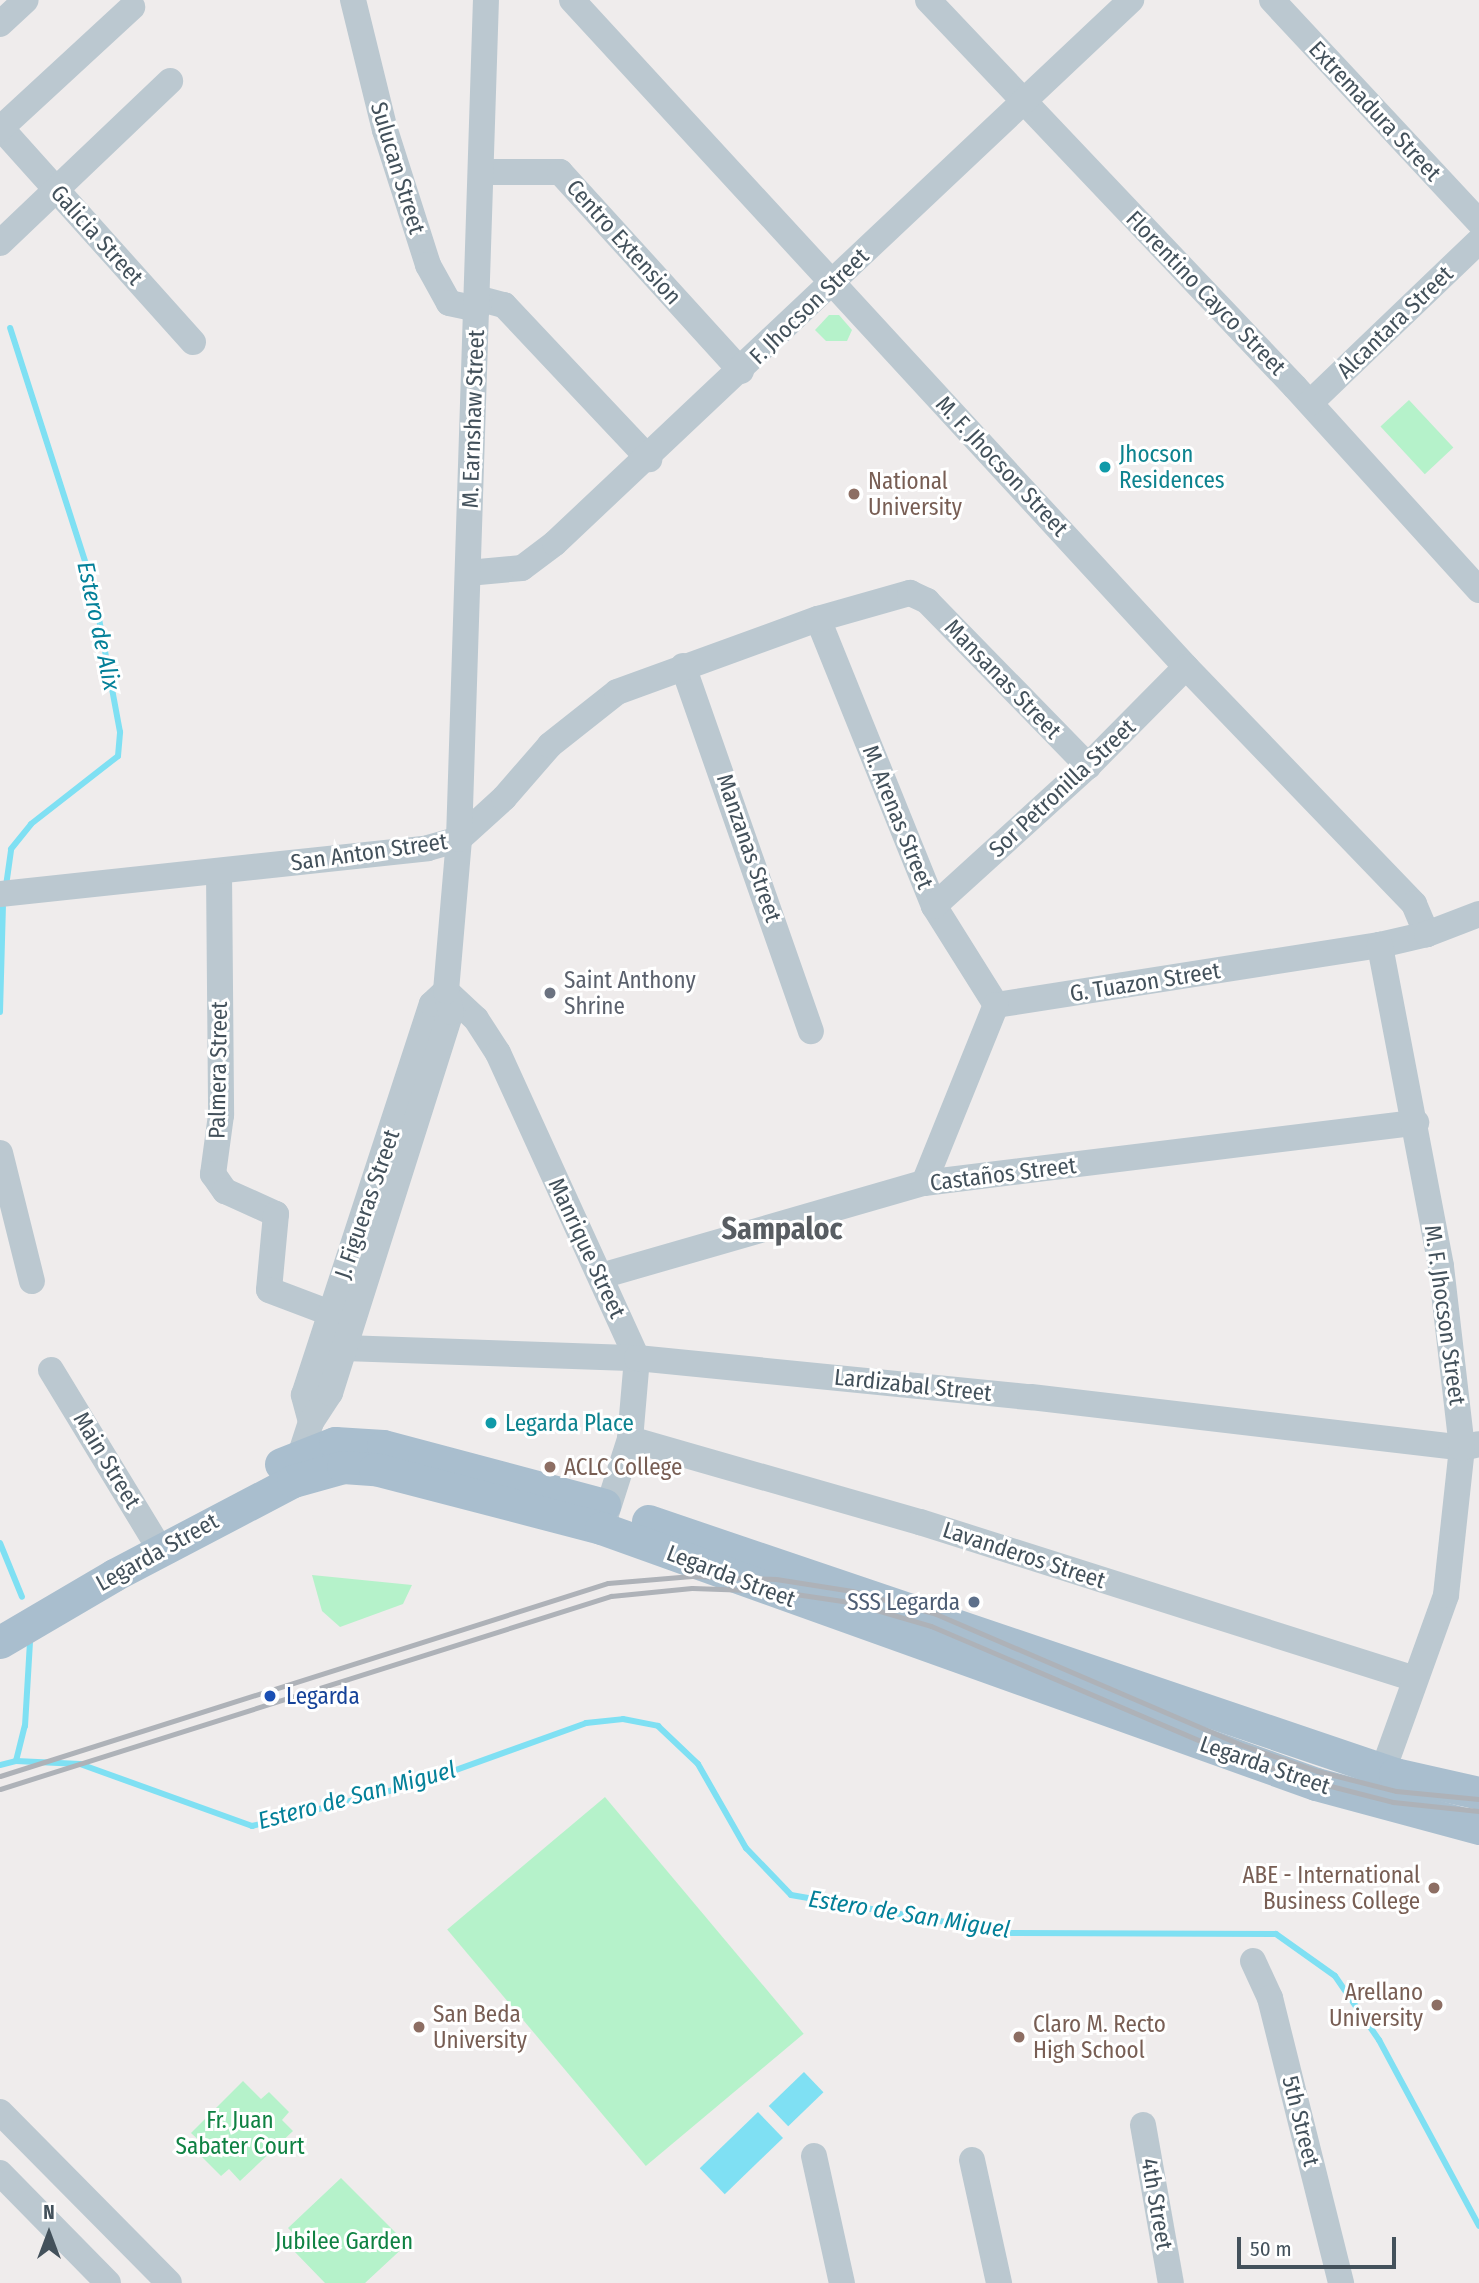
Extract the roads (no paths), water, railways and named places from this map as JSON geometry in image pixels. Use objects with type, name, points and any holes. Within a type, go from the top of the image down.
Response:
[{"type":"main road","name":"Legarda Street","points":[[0,1642],[155,1542],[242,1480],[296,1469],[345,1442],[383,1446],[1383,1770],[1479,1793]]},
{"type":"main road","name":"Legarda Street","points":[[605,1517],[741,1581],[1373,1802],[1479,1828]]},
{"type":"main road","name":"Legarda Street","points":[[0,1618],[155,1542]]},
{"type":"street","points":[[0,24],[26,0]]},
{"type":"street","name":"Sulucan Street","points":[[353,0],[385,130],[428,265],[449,303],[504,305],[649,459]]},
{"type":"street","name":"M. Earnshaw Street","points":[[459,839],[486,0]]},
{"type":"street","name":"M. F. Jhocson Street","points":[[572,0],[1186,667],[1414,904],[1427,934]]},
{"type":"street","name":"Florentino Cayco Street","points":[[928,0],[1310,403],[1479,590]]},
{"type":"street","name":"F. Jhocson Street","points":[[468,573],[522,568],[649,459],[833,281],[1132,0]]},
{"type":"street","name":"Extremadura Street","points":[[1272,0],[1479,222]]},
{"type":"street","points":[[0,128],[132,7]]},
{"type":"street","points":[[0,243],[170,81]]},
{"type":"street","name":"Galicia Street","points":[[0,128],[193,342]]},
{"type":"street","name":"Centro Extension","points":[[482,172],[561,172],[741,371]]},
{"type":"street","name":"Alcantara Street","points":[[1310,403],[1479,241]]},
{"type":"street","name":"San Anton Street","points":[[0,894],[428,848],[459,839],[504,798],[550,745],[617,692],[818,619],[916,593]]},
{"type":"street","name":"Mansanas Street","points":[[916,593],[1088,766]]},
{"type":"street","name":"M. Arenas Street","points":[[818,619],[934,906],[996,1005]]},
{"type":"street","name":"Manzanas Street","points":[[683,666],[811,1031]]},
{"type":"street","name":"Sor Petronilla Street","points":[[934,906],[1088,766],[1186,667]]},
{"type":"street","name":"J. Figueras Street","points":[[311,1422],[304,1395],[330,1313],[370,1230],[444,1038],[451,1012],[446,991],[459,839]]},
{"type":"street","name":"Palmera Street","points":[[219,872],[221,1115],[213,1174],[225,1191],[276,1214],[269,1290],[330,1313]]},
{"type":"street","name":"G. Tuazon Street","points":[[996,1005],[1380,945],[1427,934],[1479,914]]},
{"type":"street","name":"M. F. Jhocson Street","points":[[1373,1802],[1446,1595],[1471,1446],[1416,1123],[1380,945]]},
{"type":"street","name":"Manrique Street","points":[[446,991],[476,1019],[498,1053],[637,1358],[630,1439],[605,1517]]},
{"type":"street","points":[[923,1183],[996,1005]]},
{"type":"street","name":"Castaños Street","points":[[601,1276],[923,1183],[1416,1123]]},
{"type":"street","points":[[0,1153],[32,1281]]},
{"type":"street","name":"J. Figueras Street","points":[[296,1469],[311,1422],[330,1393],[344,1348],[370,1230]]},
{"type":"street","name":"Lardizabal Street","points":[[344,1348],[637,1358],[1031,1397],[1471,1446]]},
{"type":"street","name":"Main Street","points":[[51,1370],[155,1542]]},
{"type":"street","name":"Lavanderos Street","points":[[630,1439],[920,1522],[1415,1679]]},
{"type":"street","name":"5th Street","points":[[1253,1961],[1270,1998],[1341,2283]]},
{"type":"street","points":[[0,2112],[169,2283]]},
{"type":"street","name":"4th Street","points":[[1143,2126],[1171,2283]]},
{"type":"street","points":[[814,2156],[842,2283]]},
{"type":"street","points":[[972,2160],[999,2283]]},
{"type":"street","points":[[0,2173],[108,2283]]},
{"type":"water","points":[[804,2072],[823,2092],[788,2126],[769,2106]]},
{"type":"water","points":[[758,2112],[783,2138],[725,2194],[700,2168]]},
{"type":"waterway","name":"Estero de Alix","points":[[6,886],[11,849],[31,824],[118,756],[120,732],[93,586],[10,328]]},
{"type":"waterway","name":"Estero de Alix","points":[[0,1012],[3,907]]},
{"type":"waterway","name":"Estero de Alix","points":[[0,1543],[22,1597]]},
{"type":"waterway","name":"Estero de Alix","points":[[16,1761],[25,1726],[30,1641]]},
{"type":"waterway","name":"Estero de San Miguel","points":[[0,1765],[16,1761],[80,1764],[252,1826],[417,1784],[586,1723],[623,1719],[658,1726],[698,1764],[746,1848],[791,1895],[1009,1933],[1276,1934],[1335,1976],[1379,2040],[1479,2226]]},
{"type":"railway","points":[[0,1776],[608,1583],[692,1576],[776,1579],[852,1591],[936,1614],[1239,1744],[1317,1771],[1396,1791],[1479,1799]]},
{"type":"railway","points":[[0,1789],[611,1596],[692,1588],[775,1591],[849,1602],[931,1626],[1234,1755],[1315,1782],[1393,1802],[1479,1811]]},
{"type":"place","name":"Jhocson Residences","points":[[1105,467]]},
{"type":"place","name":"National University","points":[[854,494]]},
{"type":"place","name":"Saint Anthony Shrine","points":[[550,993]]},
{"type":"place","name":"Legarda Place","points":[[491,1423]]},
{"type":"place","name":"ACLC College","points":[[550,1467]]},
{"type":"place","name":"SSS Legarda","points":[[974,1602]]},
{"type":"place","name":"Legarda","points":[[270,1696]]},
{"type":"place","name":"ABE - International Business College","points":[[1434,1888]]},
{"type":"place","name":"Arellano University","points":[[1437,2005]]},
{"type":"place","name":"San Beda University","points":[[419,2027]]},
{"type":"place","name":"Claro M. Recto High School","points":[[1019,2037]]},
{"type":"district","name":"Sampaloc","points":[[782,1229]]},
{"type":"park label","name":"Fr. Juan Sabater Court","points":[[240,2133]]},
{"type":"park label","name":"Jubilee Garden","points":[[344,2241]]}]
